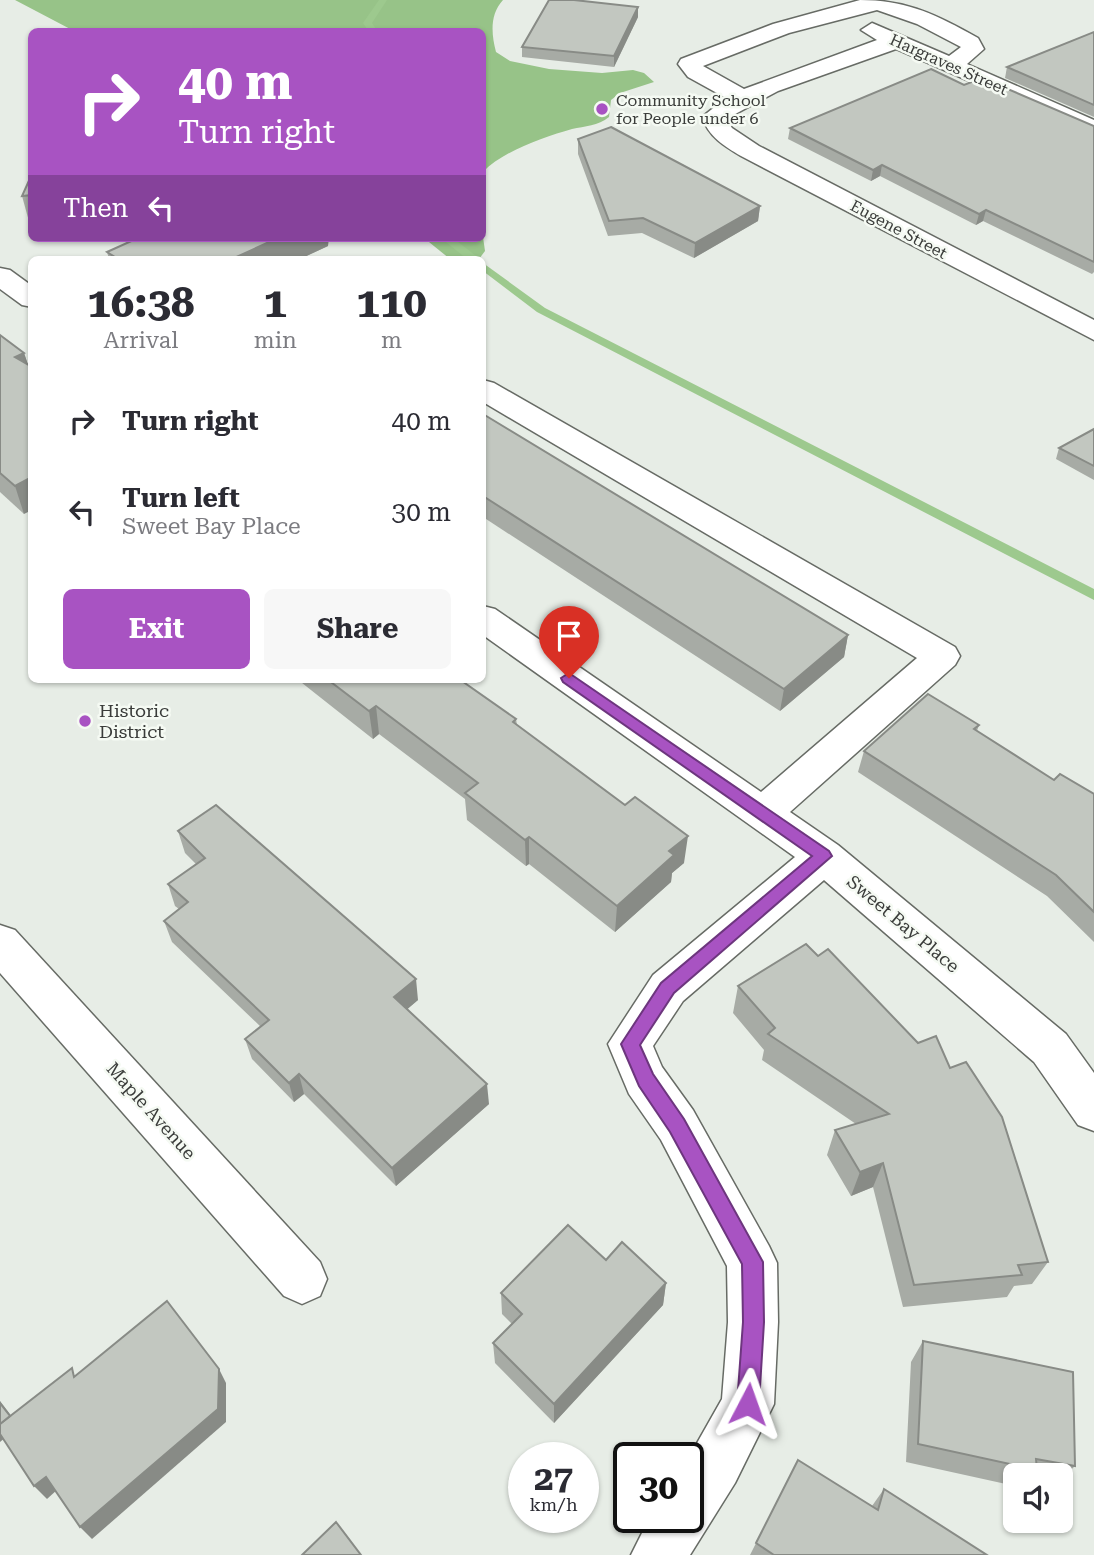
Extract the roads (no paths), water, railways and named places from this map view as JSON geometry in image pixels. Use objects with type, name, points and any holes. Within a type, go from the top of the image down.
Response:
[{"type":"street","name":"Hargraves Street","points":[[804,0],[1009,90],[1040,85],[1055,88],[1092,120]]},
{"type":"street","points":[[897,41],[742,98],[696,72],[689,64],[831,12],[864,5],[891,7],[970,43],[973,49],[953,64]]},
{"type":"street","name":"Eugene Street","points":[[742,98],[714,117],[718,129],[750,151],[1094,331]]},
{"type":"street","points":[[0,276],[28,296]]},
{"type":"street","points":[[486,391],[942,656],[762,814]]},
{"type":"street","name":"Sweet Bay Place","points":[[486,620],[824,856],[1050,1048],[1094,1110]]},
{"type":"street","points":[[704,1483],[748,1404],[753,1322],[752,1262],[677,1125],[645,1080],[631,1044],[668,988],[824,856]]},
{"type":"street","name":"Maple Avenue","points":[[0,943],[302,1279]]},
{"type":"street","points":[[659,1555],[672,1533]]},
{"type":"waterway","points":[[371,28],[367,23],[383,0]]},
{"type":"waterway","points":[[451,242],[470,256]]},
{"type":"waterway","points":[[486,268],[541,310],[1094,595]]},
{"type":"place","name":"Community School for People under 6","points":[[602,109]]},
{"type":"place","name":"Historic District","points":[[85,721]]}]
